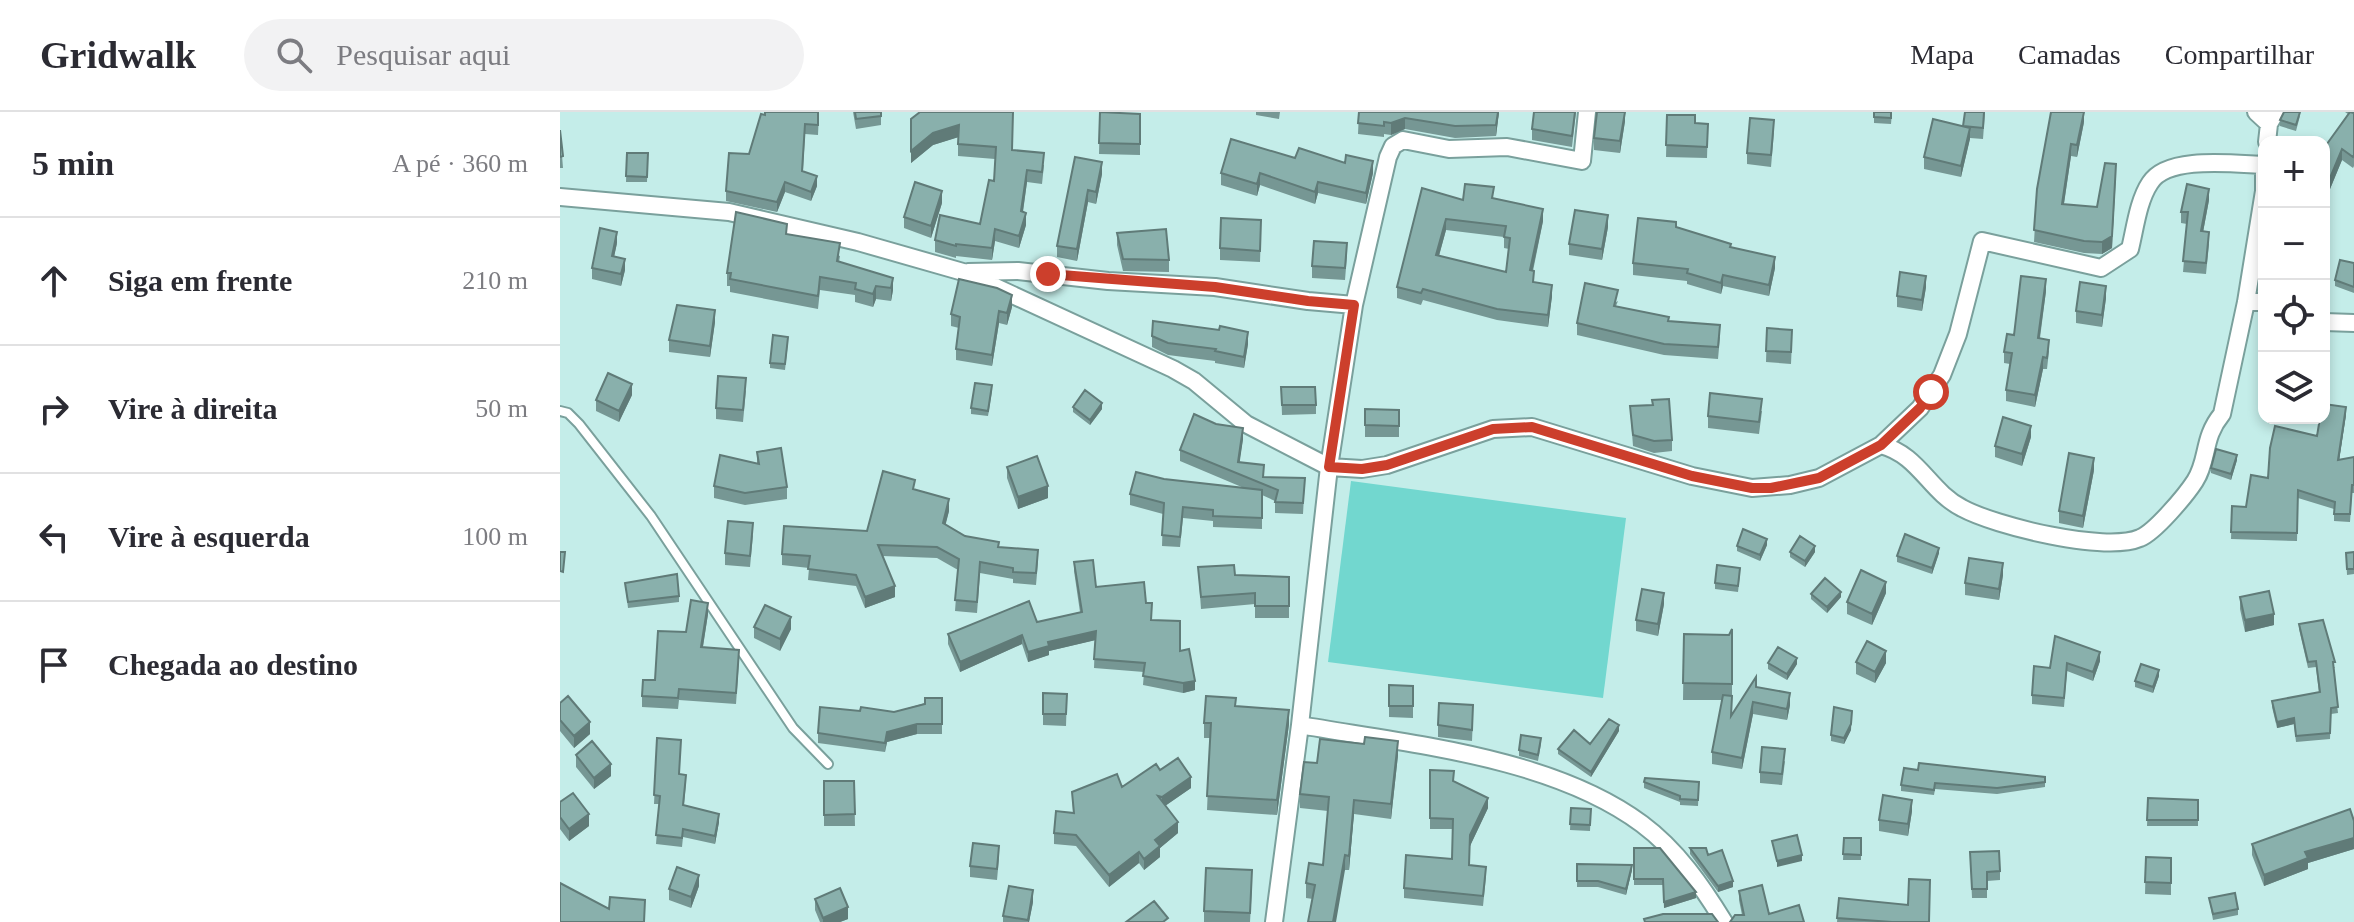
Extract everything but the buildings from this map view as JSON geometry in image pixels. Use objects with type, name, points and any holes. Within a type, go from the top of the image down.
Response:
[{"type":"street","points":[[1274,922],[1329,467],[1354,305],[1388,157],[1393,146],[1403,140],[1449,149],[1507,147],[1582,161],[1587,112]]},
{"type":"street","points":[[2256,112],[2272,118]]},
{"type":"street","points":[[560,197],[729,212],[858,242],[963,272],[1173,369],[1194,381],[1246,424],[1329,467],[1362,469],[1387,465],[1493,429],[1532,427],[1692,476],[1752,488],[1771,488],[1819,478],[1881,445],[1920,408],[1942,375],[1958,334],[1982,241],[2101,268],[2130,249],[2150,184],[2159,174],[2173,168],[2204,163],[2258,163]]},
{"type":"street","points":[[1881,445],[1905,454],[1941,493],[1961,508],[1984,518],[2076,541],[2104,544],[2143,537],[2197,478],[2211,427],[2222,414],[2246,302],[2261,208]]},
{"type":"street","points":[[963,272],[1018,271],[1108,281],[1215,287],[1354,305]]},
{"type":"street","points":[[2246,302],[2258,302]]},
{"type":"street","points":[[2330,322],[2354,323]]},
{"type":"street","points":[[1300,725],[1484,758],[1545,775],[1609,804],[1643,825],[1679,858],[1724,922]]},
{"type":"lane","points":[[560,411],[568,413],[579,424],[651,516],[793,728],[828,764]]},
{"type":"shaded area","points":[[1351,481],[1626,518],[1603,698],[1328,662]]},
{"type":"route","points":[[1048,274],[1215,287],[1354,305],[1329,467],[1362,469],[1387,465],[1493,429],[1532,427],[1551,430],[1692,476],[1752,488],[1771,488],[1819,478],[1881,445],[1920,408],[1931,392]]}]
